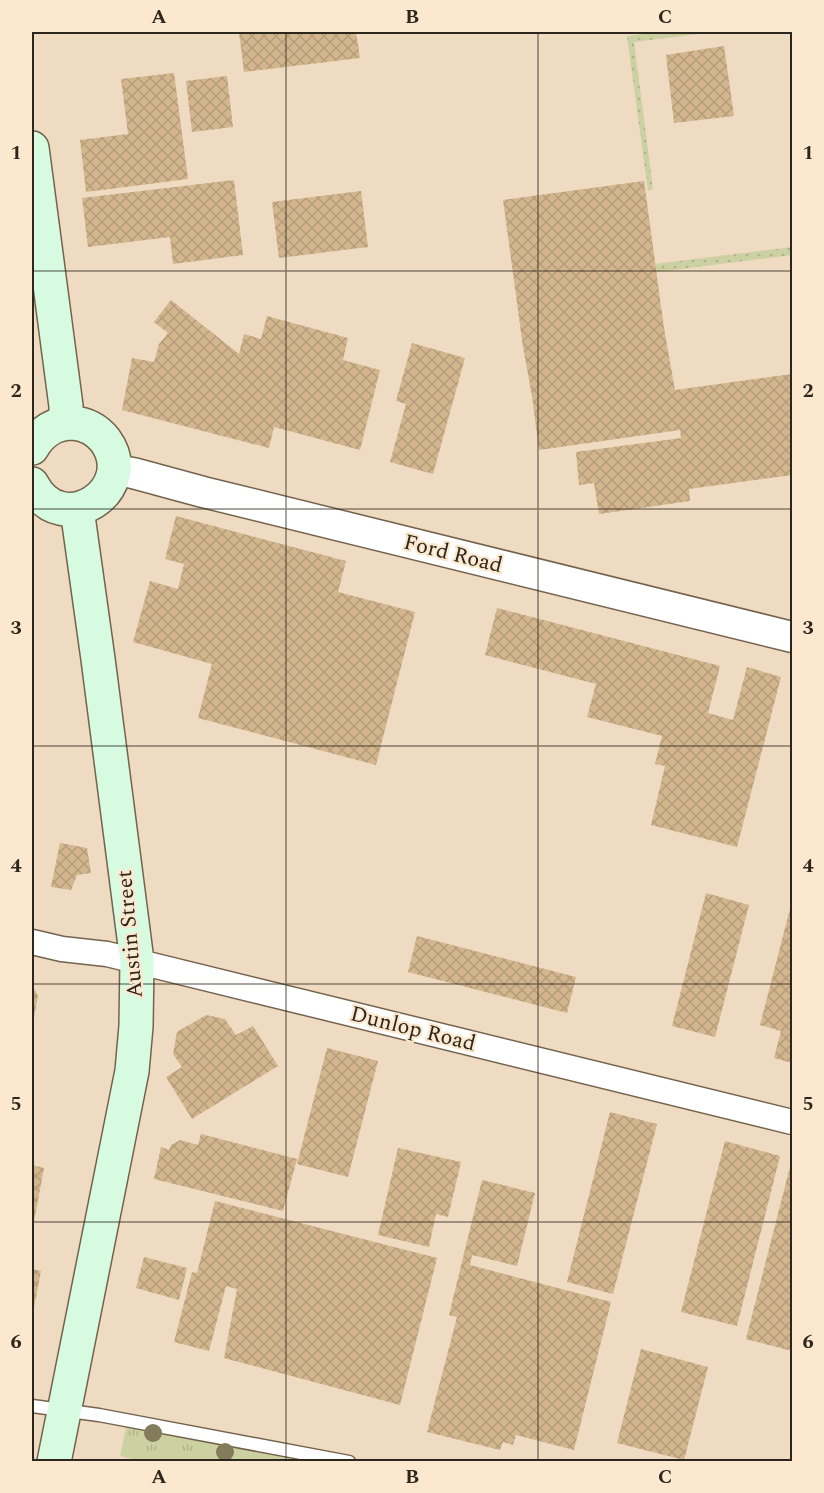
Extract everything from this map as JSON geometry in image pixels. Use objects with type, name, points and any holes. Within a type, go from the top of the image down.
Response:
[{"type":"main road","points":[[32,148],[66,406],[66,423]]},
{"type":"main road","points":[[32,448],[36,440],[55,426],[66,423],[79,424],[101,435],[109,446],[114,471],[110,484],[102,496],[90,505],[76,509],[63,509],[51,505],[40,497],[32,484]]},
{"type":"main road","name":"Austin Street","points":[[54,1461],[132,1071],[136,1026],[137,962],[103,694],[76,509]]},
{"type":"street","name":"Ford Road","points":[[114,471],[133,473],[792,637]]},
{"type":"street","name":"Dunlop Road","points":[[32,942],[62,949],[107,954],[792,1122]]},
{"type":"lane","points":[[32,1406],[349,1461]]},
{"type":"green space","points":[[659,32],[715,32],[634,42],[653,189],[648,191],[627,36]]},
{"type":"green space","points":[[792,247],[792,255],[657,272],[655,264]]},
{"type":"green space","points":[[129,1414],[347,1461],[145,1462],[120,1456]]},
{"type":"building","points":[[239,32],[356,32],[360,58],[244,72]]},
{"type":"building","points":[[724,46],[734,116],[674,123],[666,55]]},
{"type":"building","points":[[174,73],[188,179],[86,192],[80,140],[128,134],[121,79]]},
{"type":"building","points":[[227,76],[233,127],[192,132],[186,81]]},
{"type":"building","points":[[234,180],[243,255],[173,264],[170,237],[88,247],[82,198]]},
{"type":"building","points":[[644,181],[675,390],[792,374],[792,475],[689,489],[690,501],[599,514],[594,483],[579,485],[576,452],[681,438],[680,430],[539,450],[503,200]]},
{"type":"building","points":[[361,191],[368,247],[279,258],[272,202]]},
{"type":"building","points":[[171,300],[239,354],[244,334],[261,339],[267,316],[348,338],[343,360],[380,370],[360,450],[274,427],[269,448],[122,410],[132,358],[154,362],[159,344],[168,333],[154,322]]},
{"type":"building","points":[[412,343],[465,358],[433,474],[390,462],[406,404],[396,401]]},
{"type":"building","points":[[176,516],[346,561],[338,592],[415,612],[376,765],[198,718],[212,664],[133,642],[150,581],[178,589],[184,564],[165,559]]},
{"type":"building","points":[[497,608],[720,666],[708,713],[733,720],[747,667],[781,677],[737,847],[651,825],[665,766],[655,764],[662,736],[587,717],[596,684],[485,655]]},
{"type":"building","points":[[60,843],[87,848],[91,873],[77,875],[71,890],[51,887]]},
{"type":"building","points":[[706,893],[749,905],[715,1037],[672,1026]]},
{"type":"building","points":[[792,901],[792,1063],[774,1058],[781,1031],[760,1025]]},
{"type":"building","points":[[417,936],[576,977],[567,1013],[408,972]]},
{"type":"building","points":[[32,985],[38,996],[33,1023],[32,1023]]},
{"type":"building","points":[[206,1015],[225,1019],[236,1035],[253,1026],[278,1066],[192,1119],[166,1077],[182,1067],[173,1054],[177,1032]]},
{"type":"building","points":[[327,1048],[378,1061],[348,1177],[297,1164]]},
{"type":"building","points":[[610,1112],[657,1124],[613,1294],[567,1282]]},
{"type":"building","points":[[201,1134],[297,1159],[283,1211],[154,1179],[161,1147],[169,1150],[171,1145],[180,1140],[198,1145]]},
{"type":"building","points":[[725,1141],[780,1156],[737,1326],[681,1312]]},
{"type":"building","points":[[398,1148],[461,1162],[448,1217],[436,1214],[429,1247],[378,1235]]},
{"type":"building","points":[[792,1159],[792,1351],[746,1339]]},
{"type":"building","points":[[32,1165],[44,1168],[33,1227],[32,1227]]},
{"type":"building","points":[[482,1180],[535,1193],[517,1266],[472,1255],[470,1265],[611,1302],[574,1450],[516,1435],[513,1445],[503,1442],[500,1450],[427,1432],[457,1317],[449,1315]]},
{"type":"building","points":[[215,1201],[437,1258],[400,1405],[224,1358],[237,1289],[226,1286],[209,1351],[174,1342],[192,1272],[197,1273]]},
{"type":"building","points":[[144,1257],[187,1268],[179,1300],[136,1288]]},
{"type":"building","points":[[32,1269],[41,1271],[33,1313],[32,1313]]},
{"type":"building","points":[[641,1349],[708,1367],[684,1460],[617,1443]]}]
